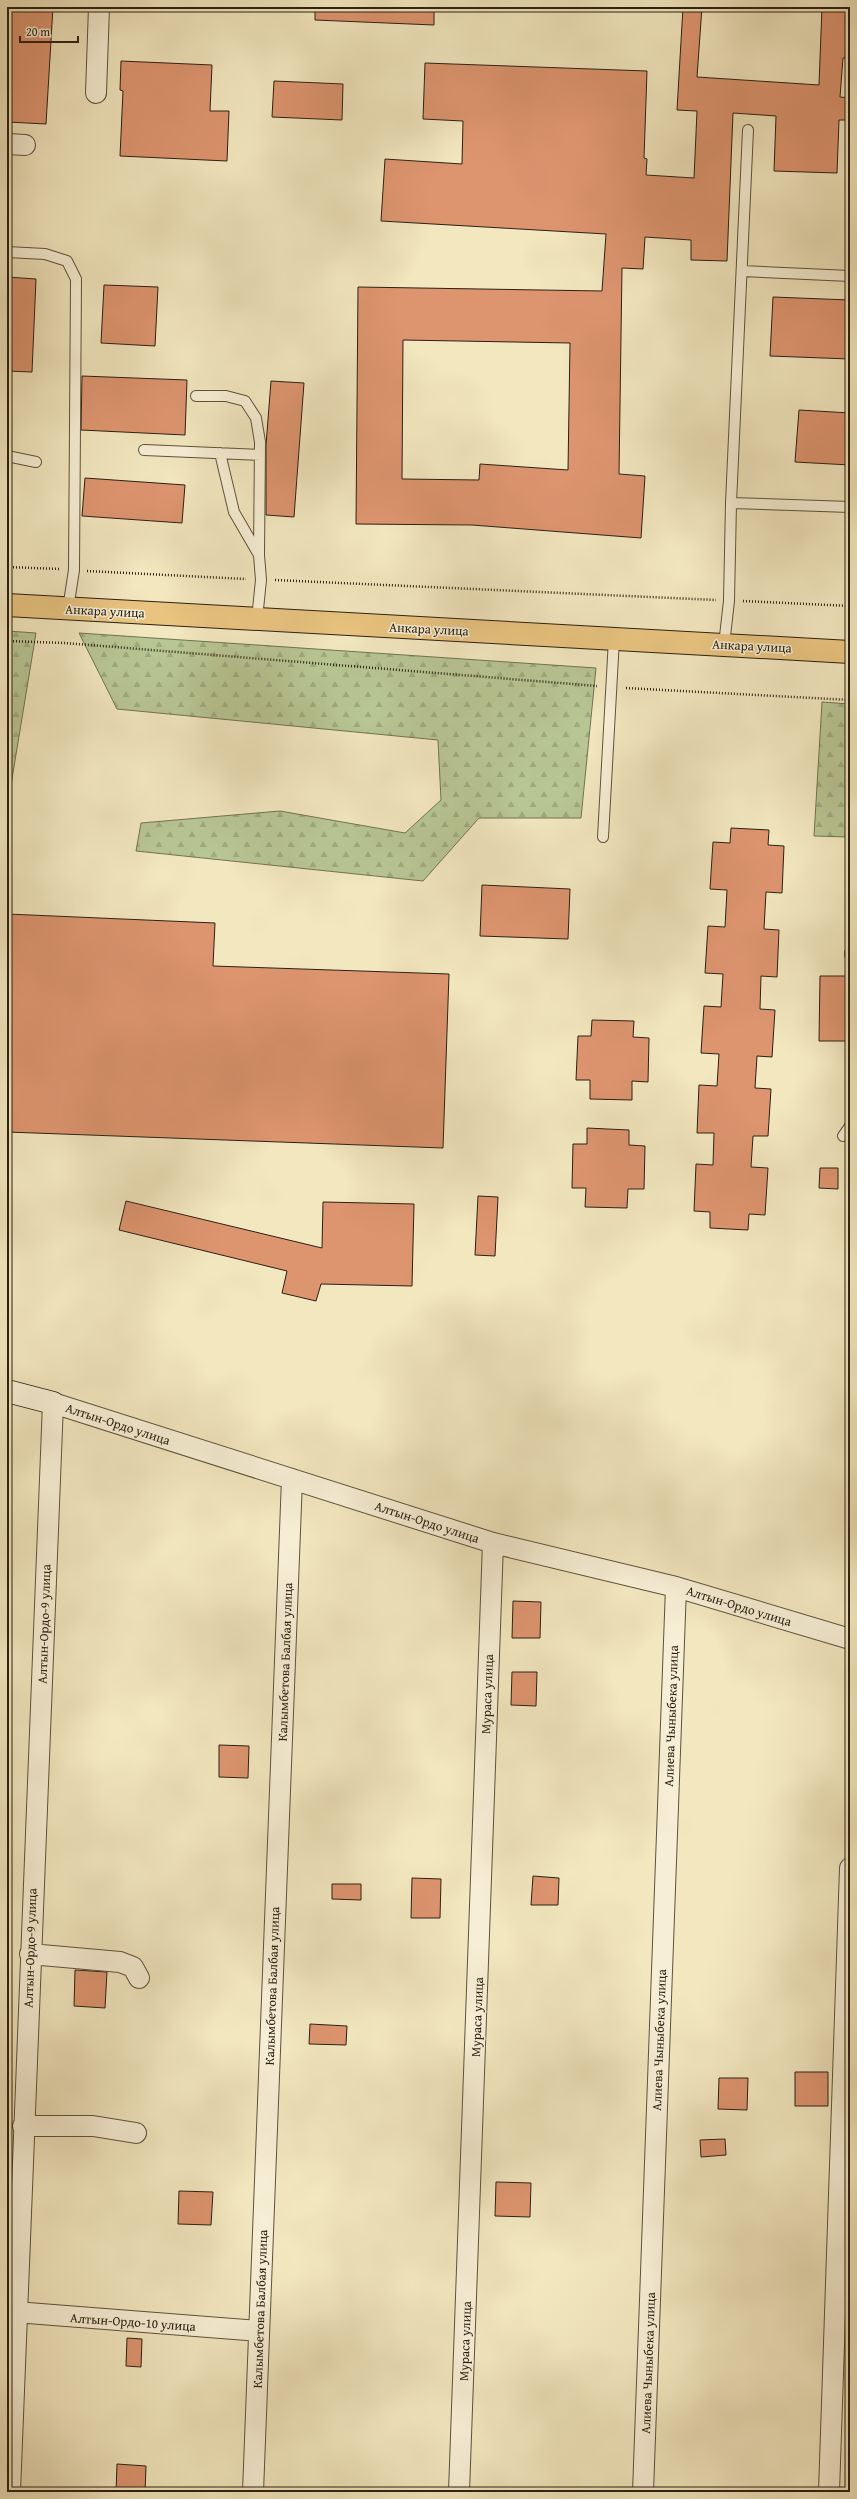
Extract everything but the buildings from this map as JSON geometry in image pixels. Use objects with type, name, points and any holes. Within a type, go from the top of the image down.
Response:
[{"type":"main road","name":"Анкара улица","points":[[7,606],[850,652]]},
{"type":"street","points":[[96,93],[99,7]]},
{"type":"street","name":"Алтын-Ордо улица","points":[[7,1391],[53,1403],[493,1543],[676,1587],[850,1639]]},
{"type":"street","name":"Алтын-Ордо-9 улица","points":[[10,2492],[11,2311],[23,2126],[53,1403]]},
{"type":"street","name":"Калымбетова Балбая улица","points":[[253,2492],[292,1479]]},
{"type":"street","name":"Мураса улица","points":[[459,2492],[493,1543]]},
{"type":"street","name":"Алиева Чыныбека улица","points":[[643,2492],[676,1587]]},
{"type":"street","points":[[829,2492],[850,1868]]},
{"type":"street","points":[[30,1954],[120,1962],[133,1967],[139,1978]]},
{"type":"street","points":[[23,2126],[93,2126],[136,2133]]},
{"type":"street","name":"Алтын-Ордо-10 улица","points":[[11,2311],[259,2331]]},
{"type":"lane","points":[[724,645],[729,601],[731,503],[748,130]]},
{"type":"lane","points":[[7,252],[44,254],[67,261],[76,279],[74,570],[68,609]]},
{"type":"lane","points":[[742,271],[850,276]]},
{"type":"lane","points":[[196,396],[226,396],[245,401],[256,418],[260,455],[259,555],[261,580],[257,619]]},
{"type":"lane","points":[[144,450],[260,455]]},
{"type":"lane","points":[[220,453],[234,512],[259,555]]},
{"type":"lane","points":[[7,456],[36,462]]},
{"type":"lane","points":[[731,503],[850,507]]},
{"type":"lane","points":[[603,837],[614,639]]},
{"type":"lane","points":[[843,1136],[850,1126]]},
{"type":"path","points":[[7,567],[261,580],[850,606]]},
{"type":"path","points":[[7,641],[73,644],[611,688],[850,700]]},
{"type":"green space","points":[[7,631],[36,633],[11,785],[7,785]]},
{"type":"green space","points":[[79,633],[596,668],[581,818],[479,818],[423,881],[136,851],[141,823],[280,811],[405,833],[441,800],[438,740],[117,709]]},
{"type":"green space","points":[[822,702],[850,704],[850,837],[814,836]]}]
